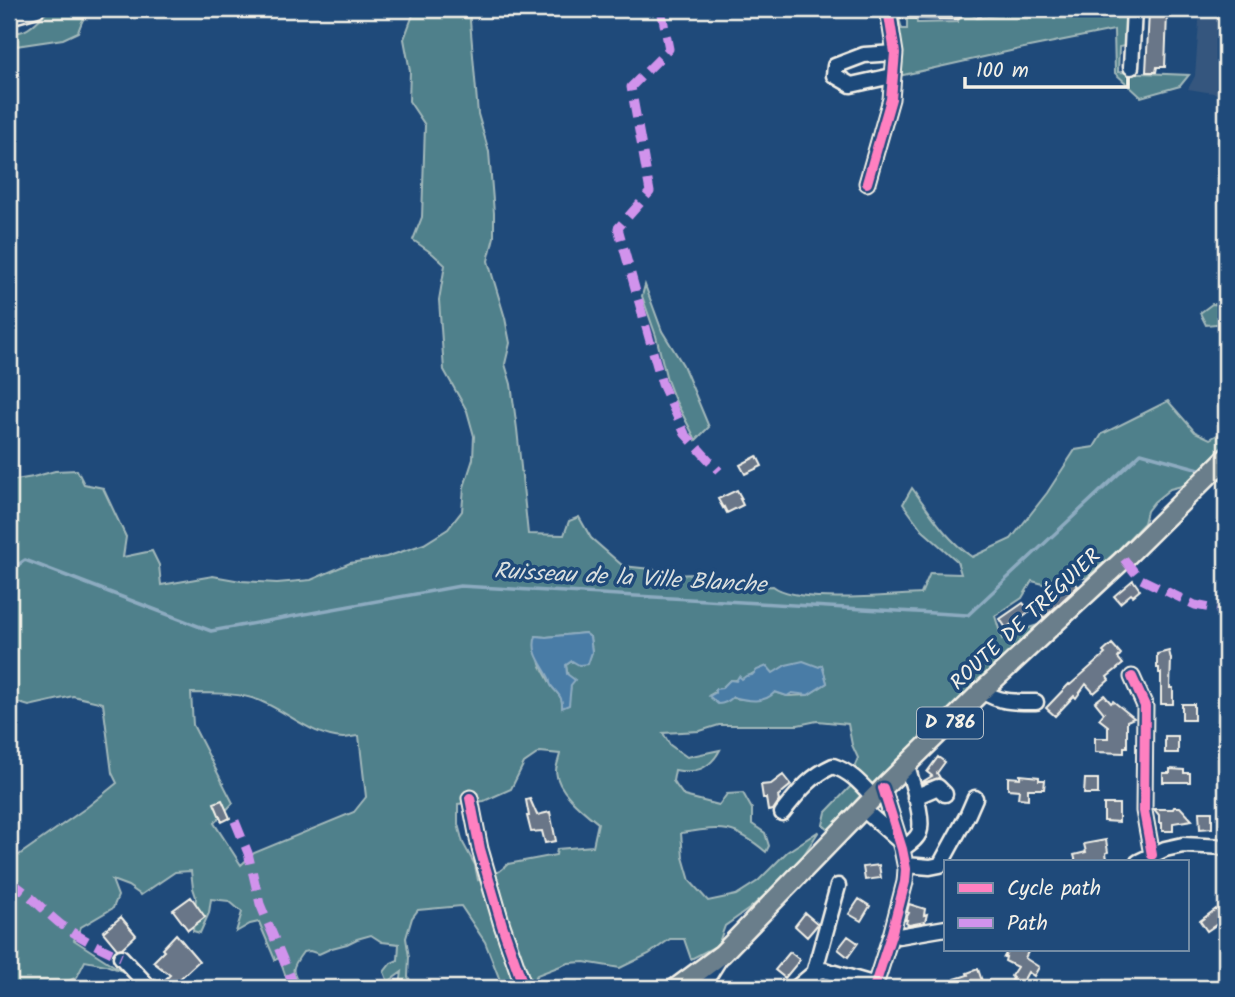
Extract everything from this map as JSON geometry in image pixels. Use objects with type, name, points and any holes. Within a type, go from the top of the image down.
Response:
[{"type":"main road","name":"ROUTE DE TRÉGUIER","points":[[676,988],[722,954],[873,798],[1226,458]]},
{"type":"street","points":[[9,17],[37,9]]},
{"type":"street","points":[[867,183],[891,99],[895,53],[888,9],[961,10]]},
{"type":"street","points":[[1131,67],[1134,9]]},
{"type":"street","points":[[892,76],[851,85],[834,75],[835,66],[864,55],[895,53]]},
{"type":"street","points":[[1132,677],[1145,706],[1144,811],[1152,855]]},
{"type":"street","points":[[982,691],[995,699],[1036,702]]},
{"type":"street","points":[[900,844],[914,840],[919,833],[920,823],[907,765]]},
{"type":"street","points":[[782,813],[804,785],[819,772],[833,766],[844,770],[858,780],[873,798],[900,844],[905,865],[905,882],[875,986],[824,970],[815,972],[796,988]]},
{"type":"street","points":[[915,797],[939,787],[946,794]]},
{"type":"street","points":[[470,798],[480,849],[524,988]]},
{"type":"street","points":[[873,798],[900,844]]},
{"type":"street","points":[[905,865],[940,865],[975,798]]},
{"type":"street","points":[[1142,860],[1165,849],[1183,845],[1226,847]]},
{"type":"street","points":[[810,988],[838,886]]},
{"type":"street","points":[[892,932],[899,936],[944,928]]},
{"type":"street","points":[[699,988],[722,954]]},
{"type":"street","points":[[121,957],[150,988]]},
{"type":"path","points":[[961,10],[977,17],[1021,9]]},
{"type":"shaded area","points":[[1200,9],[1226,9],[1226,95],[1188,89],[1195,76]]},
{"type":"shaded area","points":[[585,633],[590,637],[592,652],[588,664],[579,665],[572,661],[566,665],[567,674],[575,680],[571,685],[569,705],[562,708],[560,697],[551,686],[536,653],[536,636]]},
{"type":"shaded area","points":[[803,661],[819,667],[822,665],[827,683],[808,695],[792,693],[787,696],[775,692],[761,700],[733,697],[718,704],[709,696],[730,680],[736,681],[739,676],[742,679],[767,666],[773,673],[786,665]]},
{"type":"green space","points":[[51,9],[119,9],[90,13],[83,19],[78,32],[63,39],[9,47],[9,33],[28,29]]},
{"type":"green space","points":[[413,9],[469,9],[478,114],[489,152],[494,213],[494,237],[488,261],[510,343],[505,364],[511,384],[528,534],[564,535],[569,521],[579,517],[591,538],[623,566],[651,569],[672,575],[696,574],[722,584],[746,588],[773,586],[785,592],[822,597],[921,594],[930,573],[961,574],[957,561],[922,530],[903,504],[912,488],[946,533],[972,557],[1011,539],[1047,493],[1075,450],[1094,447],[1102,434],[1168,401],[1195,432],[1210,439],[1219,434],[1225,443],[1186,485],[1170,489],[1154,502],[1147,511],[1144,523],[1086,578],[1063,576],[1043,584],[1032,581],[1022,598],[995,616],[1002,639],[1035,626],[1018,648],[894,762],[881,780],[861,795],[829,830],[823,825],[826,812],[850,787],[858,758],[848,724],[817,721],[798,725],[719,725],[700,731],[663,733],[670,745],[687,757],[720,750],[712,762],[701,769],[675,770],[673,781],[684,796],[719,805],[727,794],[743,793],[752,809],[752,824],[765,833],[769,846],[766,852],[745,836],[726,830],[681,833],[683,857],[690,881],[708,901],[736,895],[758,881],[787,852],[819,831],[803,856],[775,886],[725,926],[718,945],[691,959],[684,939],[670,939],[649,954],[620,968],[584,962],[568,963],[537,975],[526,988],[503,988],[485,942],[461,906],[418,910],[412,918],[406,938],[408,977],[415,988],[399,988],[402,972],[388,982],[384,972],[391,963],[398,960],[399,944],[382,942],[371,935],[319,954],[303,952],[294,970],[302,988],[290,988],[279,958],[275,960],[259,922],[236,932],[242,912],[229,901],[211,899],[209,913],[200,933],[193,931],[196,897],[191,871],[175,872],[141,895],[112,880],[118,896],[113,908],[81,927],[74,940],[122,971],[85,961],[77,977],[55,988],[9,988],[9,862],[117,783],[112,773],[103,703],[73,696],[29,706],[9,700],[9,481],[55,471],[77,470],[84,484],[103,488],[126,537],[123,557],[152,551],[159,565],[161,585],[213,576],[277,583],[311,580],[350,563],[386,557],[424,544],[448,529],[462,511],[464,487],[473,459],[474,436],[467,411],[444,370],[439,300],[445,265],[413,240],[422,217],[425,125],[409,101],[410,71],[404,39]],"holes":[[[585,633],[590,637],[592,652],[587,664],[572,661],[566,665],[570,690],[562,707],[560,696],[540,664],[536,636]],[[786,665],[822,665],[827,683],[808,695],[787,696],[775,692],[741,699],[710,695],[730,680],[745,678],[767,667],[773,674]],[[191,693],[222,694],[244,696],[264,702],[307,727],[330,736],[359,736],[366,797],[354,812],[254,853],[241,865],[214,823],[233,803],[193,725]],[[540,752],[560,754],[556,771],[561,786],[572,800],[598,823],[593,846],[557,849],[556,855],[508,864],[500,871],[478,880],[475,865],[463,843],[458,824],[458,804],[484,801],[511,789],[524,763]]]},
{"type":"green space","points":[[960,9],[977,18],[1040,9],[1127,9],[1125,46],[1119,47],[1118,72],[1189,75],[1180,86],[1141,97],[1115,73],[1114,30],[899,76],[895,15],[898,15],[902,29],[907,29],[907,15],[916,15],[917,23],[958,22]]},
{"type":"green space","points":[[1221,9],[1226,9],[1226,74],[1218,73]]},
{"type":"green space","points":[[645,285],[662,331],[683,365],[709,427],[696,440],[667,380],[642,296]]},
{"type":"green space","points":[[1212,304],[1226,305],[1226,323],[1206,325],[1200,313]]},
{"type":"building","points":[[1149,12],[1167,14],[1165,67],[1157,67],[1156,72],[1146,72]]},
{"type":"building","points":[[757,456],[762,466],[745,474],[740,465]]},
{"type":"building","points":[[737,490],[743,505],[727,513],[718,499]]},
{"type":"building","points":[[1072,580],[1078,586],[1044,618],[1035,608],[1061,582],[1065,586]]},
{"type":"building","points":[[1133,580],[1140,590],[1120,603],[1114,596]]},
{"type":"building","points":[[1023,603],[1030,611],[1006,628],[1000,619]]},
{"type":"building","points":[[1112,644],[1121,654],[1118,658],[1123,664],[1107,677],[1109,680],[1094,693],[1086,684],[1076,698],[1074,696],[1055,716],[1046,708],[1069,684],[1105,654],[1103,652]]},
{"type":"building","points":[[1169,651],[1173,704],[1161,704],[1161,673],[1157,668],[1157,654]]},
{"type":"building","points":[[1104,695],[1134,718],[1127,721],[1127,747],[1124,747],[1124,753],[1095,752],[1095,738],[1108,738],[1108,726],[1099,719],[1104,713],[1095,702]]},
{"type":"building","points":[[1182,704],[1194,704],[1194,720],[1182,720]]},
{"type":"building","points":[[1165,736],[1178,736],[1178,753],[1165,753]]},
{"type":"building","points":[[938,757],[945,762],[937,773],[940,778],[922,783],[932,776],[927,772]]},
{"type":"building","points":[[1170,769],[1190,773],[1190,782],[1163,782],[1163,773],[1170,773]]},
{"type":"building","points":[[783,775],[791,785],[778,796],[779,801],[773,810],[768,811],[761,785],[771,784]]},
{"type":"building","points":[[1020,775],[1045,780],[1044,789],[1028,789],[1028,799],[1018,798],[1019,790],[1008,789],[1008,777],[1020,778]]},
{"type":"building","points":[[1085,779],[1098,779],[1098,794],[1084,794]]},
{"type":"building","points":[[530,799],[537,815],[550,812],[556,841],[545,843],[542,831],[531,832],[526,800]]},
{"type":"building","points":[[222,800],[230,818],[222,822],[214,803]]},
{"type":"building","points":[[1104,804],[1119,804],[1119,822],[1104,821]]},
{"type":"building","points":[[1180,807],[1192,820],[1173,823],[1173,831],[1162,831],[1162,823],[1159,823],[1159,815],[1154,809]]},
{"type":"building","points":[[1199,812],[1212,812],[1212,828],[1200,829]]},
{"type":"building","points":[[1106,840],[1107,859],[1075,860],[1074,855],[1086,852],[1084,844]]},
{"type":"building","points":[[879,865],[881,878],[865,880],[863,867]]},
{"type":"building","points":[[191,897],[205,917],[188,930],[173,910]]},
{"type":"building","points":[[859,899],[870,906],[861,921],[849,914]]},
{"type":"building","points":[[909,904],[925,909],[925,922],[909,925],[906,923]]},
{"type":"building","points":[[1216,909],[1223,920],[1207,931],[1200,921]]},
{"type":"building","points":[[805,913],[818,924],[807,937],[795,926]]},
{"type":"building","points":[[121,917],[136,935],[122,948],[117,949],[103,932]]},
{"type":"building","points":[[176,934],[199,961],[170,988],[159,988],[170,975],[153,962]]},
{"type":"building","points":[[848,936],[858,943],[848,957],[838,949]]},
{"type":"building","points":[[1007,951],[1028,951],[1025,958],[1039,967],[1034,976],[1028,972],[1020,987],[1011,982],[1011,976],[1017,967],[1005,961]]},
{"type":"building","points":[[790,952],[800,960],[785,978],[775,970]]},
{"type":"building","points":[[978,969],[982,981],[958,988],[955,979]]},
{"type":"waterway","name":"Ruisseau de la Ville Blanche","points":[[9,571],[25,560],[211,631],[460,586],[968,615],[1141,453],[1203,470]]},
{"type":"waterway","name":"Ruisseau de la Ville Blanche","points":[[1220,479],[1226,481]]},
{"type":"marked path","points":[[661,9],[669,49],[631,87],[650,192],[618,228],[662,384],[685,434],[719,471]]},
{"type":"marked path","points":[[1124,559],[1139,578],[1195,605],[1226,611]]},
{"type":"marked path","points":[[235,821],[248,853],[260,904],[295,988]]},
{"type":"marked path","points":[[9,881],[66,928],[121,957]]},
{"type":"cycle path","points":[[867,183],[891,99],[895,53],[888,9]]},
{"type":"cycle path","points":[[1132,677],[1145,706],[1144,811],[1152,855]]},
{"type":"cycle path","points":[[874,988],[892,932],[906,869],[883,788]]},
{"type":"cycle path","points":[[470,798],[480,849],[524,988]]}]
